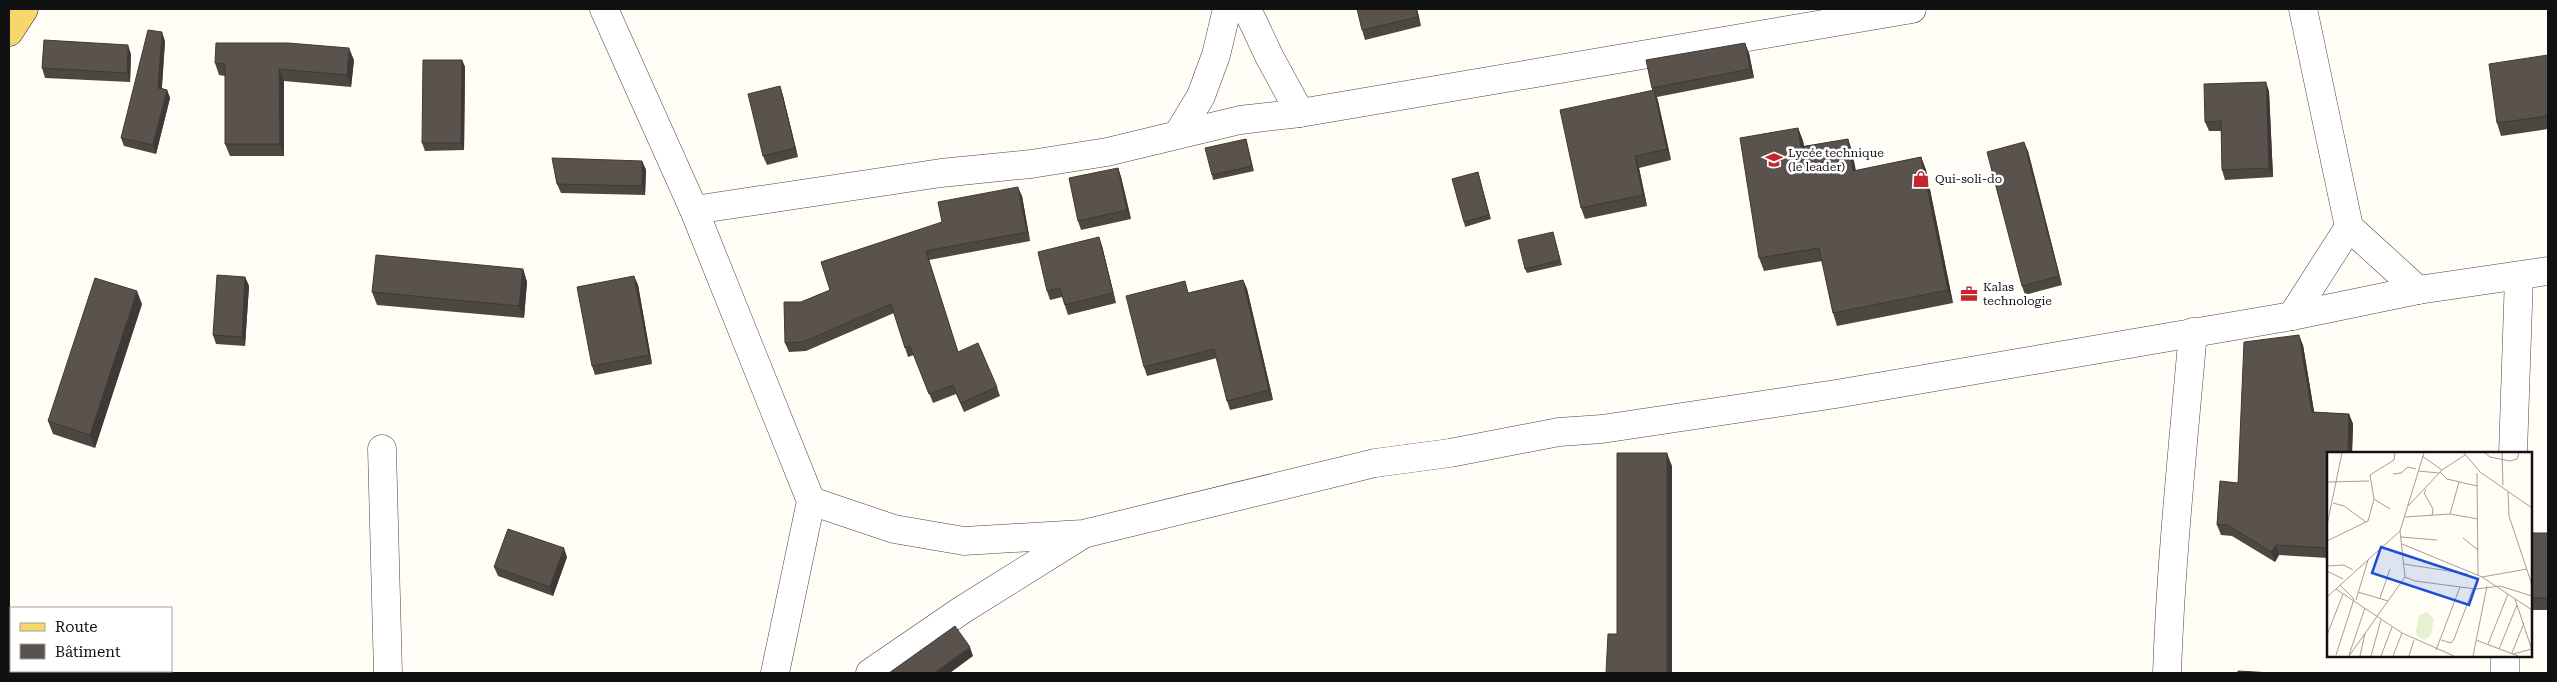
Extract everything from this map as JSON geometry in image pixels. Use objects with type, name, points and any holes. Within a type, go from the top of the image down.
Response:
[{"type":"main road","points":[[9,32],[24,9]]},
{"type":"street","points":[[604,9],[694,210],[811,501],[775,673]]},
{"type":"street","points":[[1178,134],[1201,96],[1216,55],[1227,9]]},
{"type":"street","points":[[1247,9],[1269,56],[1300,113]]},
{"type":"street","points":[[694,210],[941,173],[1031,164],[1107,152],[1240,120],[1300,113],[1912,9]]},
{"type":"street","points":[[2303,9],[2349,227],[2418,290]]},
{"type":"street","points":[[2292,316],[2349,227]]},
{"type":"street","points":[[811,501],[894,529],[964,541],[1083,534],[1375,463],[1450,453],[1559,432],[1602,429],[1836,394],[2292,316],[2418,290],[2548,271]]},
{"type":"street","points":[[2513,452],[2520,276]]},
{"type":"street","points":[[2167,673],[2174,532],[2193,332]]},
{"type":"street","points":[[382,448],[388,673]]},
{"type":"street","points":[[870,673],[962,610],[1083,534]]},
{"type":"street","points":[[2504,673],[2505,657]]},
{"type":"building","points":[[1357,9],[1416,9],[1418,17],[1362,30]]},
{"type":"building","points":[[148,30],[162,32],[158,88],[167,90],[153,145],[121,138]]},
{"type":"building","points":[[44,40],[128,45],[127,73],[42,68]]},
{"type":"building","points":[[216,43],[288,43],[349,48],[347,75],[279,69],[280,144],[225,144],[225,64],[215,63]]},
{"type":"building","points":[[1745,43],[1750,69],[1652,88],[1646,60]]},
{"type":"building","points":[[2548,55],[2548,116],[2497,123],[2489,64]]},
{"type":"building","points":[[423,60],[462,60],[461,143],[422,143]]},
{"type":"building","points":[[2266,82],[2269,168],[2222,170],[2221,121],[2205,122],[2204,84]]},
{"type":"building","points":[[780,86],[795,148],[763,156],[748,94]]},
{"type":"building","points":[[1654,90],[1667,149],[1635,156],[1643,195],[1581,208],[1560,110]]},
{"type":"building","points":[[1798,128],[1801,147],[1848,139],[1853,171],[1921,157],[1948,290],[1833,313],[1819,248],[1759,258],[1740,138]]},
{"type":"building","points":[[1246,139],[1252,166],[1212,175],[1205,148]]},
{"type":"building","points":[[2024,142],[2059,276],[2022,286],[1987,152]]},
{"type":"building","points":[[552,158],[642,161],[642,186],[557,184]]},
{"type":"building","points":[[1118,168],[1127,210],[1078,221],[1069,178]]},
{"type":"building","points":[[1478,172],[1489,215],[1464,222],[1452,179]]},
{"type":"building","points":[[1018,187],[1027,232],[926,251],[958,352],[978,343],[997,387],[961,403],[953,385],[929,394],[910,346],[905,348],[891,304],[803,342],[785,343],[784,302],[801,302],[830,290],[821,262],[942,222],[938,202]]},
{"type":"building","points":[[1553,232],[1560,260],[1525,269],[1518,240]]},
{"type":"building","points":[[1099,237],[1113,293],[1065,305],[1060,288],[1047,291],[1038,252]]},
{"type":"building","points":[[376,255],[523,269],[519,306],[372,292]]},
{"type":"building","points":[[217,275],[245,277],[242,337],[213,335]]},
{"type":"building","points":[[634,276],[649,355],[592,366],[577,287]]},
{"type":"building","points":[[95,278],[137,291],[90,435],[48,421]]},
{"type":"building","points":[[1243,280],[1269,390],[1227,401],[1214,349],[1144,367],[1126,296],[1185,281],[1188,293]]},
{"type":"building","points":[[2299,335],[2312,412],[2349,414],[2348,452],[2327,452],[2327,548],[2276,545],[2271,552],[2228,525],[2217,525],[2220,481],[2238,483],[2244,342]]},
{"type":"building","points":[[1617,453],[1667,453],[1667,673],[1606,673],[1608,634],[1617,634]]},
{"type":"building","points":[[508,529],[564,548],[550,587],[494,567]]},
{"type":"building","points":[[2532,533],[2548,533],[2548,598],[2532,598]]},
{"type":"building","points":[[955,626],[970,647],[934,673],[889,673]]},
{"type":"building","points":[[2238,671],[2272,673],[2238,673]]},
{"type":"place","name":"Lycée technique (le leader)","points":[[1774,160]]},
{"type":"place","name":"Qui-soli-do","points":[[1921,179]]},
{"type":"place","name":"Kalas technologie","points":[[1969,294]]}]
